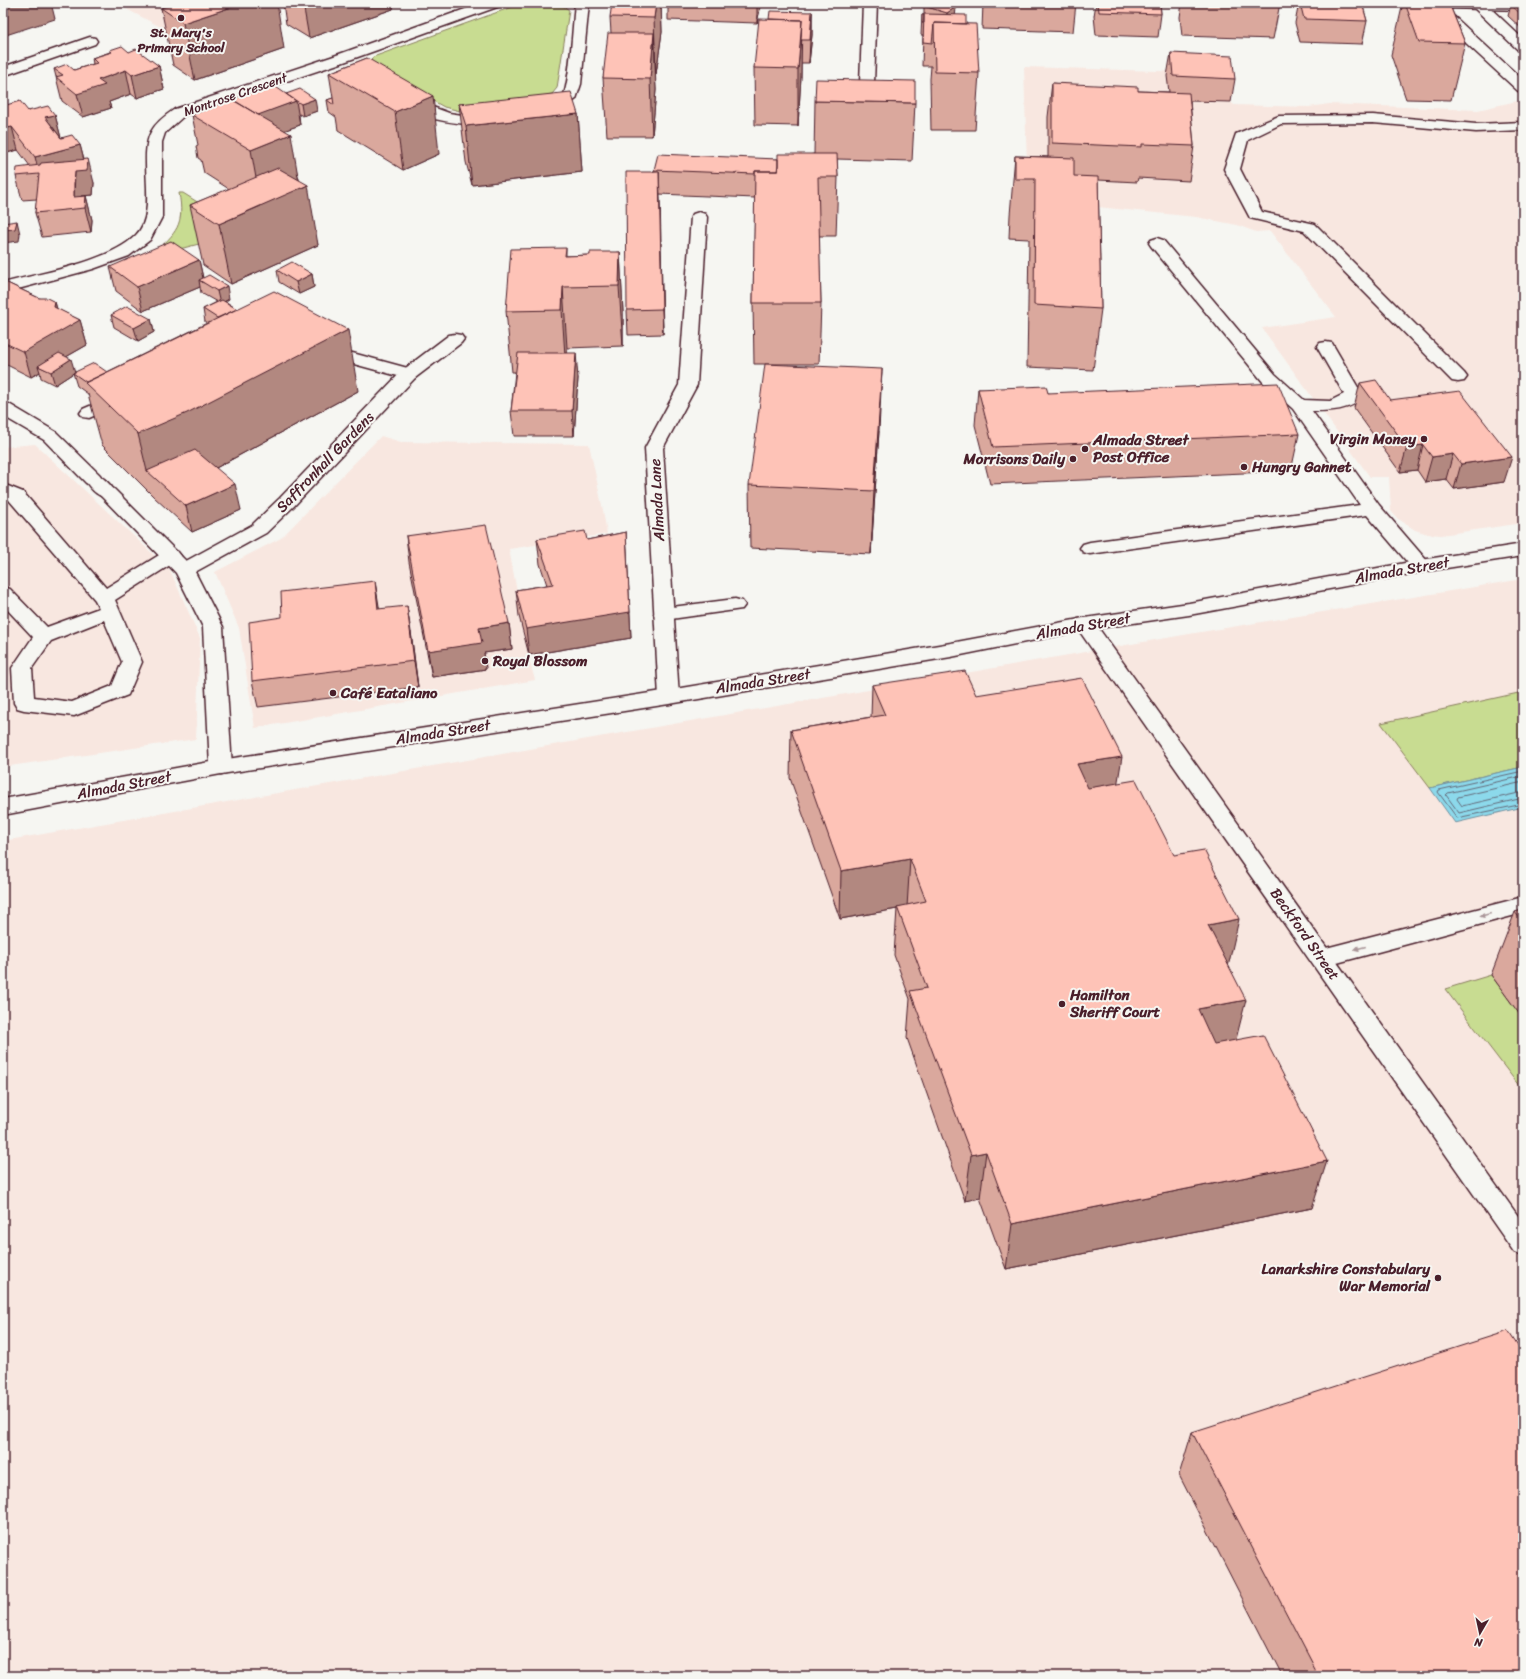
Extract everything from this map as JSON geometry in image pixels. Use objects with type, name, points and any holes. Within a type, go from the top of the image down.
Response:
[{"type":"street","name":"Montrose Crescent","points":[[3,288],[87,266],[123,253],[144,236],[154,217],[154,142],[158,132],[166,122],[180,112],[336,60],[495,3]]},
{"type":"street","points":[[534,114],[553,110],[569,99],[574,84],[582,3]]},
{"type":"street","points":[[866,112],[870,3]]},
{"type":"street","points":[[1412,3],[1523,6]]},
{"type":"street","points":[[1432,4],[1523,88]]},
{"type":"street","points":[[1479,5],[1523,47]]},
{"type":"street","points":[[3,72],[90,41]]},
{"type":"street","points":[[336,60],[349,68]]},
{"type":"street","points":[[1507,73],[1523,71]]},
{"type":"street","points":[[395,94],[421,110],[452,119],[487,121],[503,118]]},
{"type":"street","points":[[1458,377],[1309,226],[1256,215],[1232,169],[1241,136],[1279,120],[1373,119],[1476,128],[1523,126]]},
{"type":"street","name":"Almada Lane","points":[[669,697],[654,448],[688,385],[698,217]]},
{"type":"street","points":[[1157,243],[1268,378],[1301,407],[1372,509],[1421,566]]},
{"type":"street","name":"Saffronhall Gardens","points":[[44,636],[107,605],[177,563],[259,529],[287,502],[409,374],[455,339]]},
{"type":"street","points":[[311,347],[409,374]]},
{"type":"street","points":[[1278,410],[1301,407],[1333,406],[1354,396],[1326,347]]},
{"type":"street","points":[[89,413],[131,392]]},
{"type":"street","points":[[3,408],[50,436],[177,563],[213,627],[221,767]]},
{"type":"street","points":[[3,490],[16,496],[107,605],[132,662],[121,690],[74,709],[24,703],[22,668],[44,636],[3,593]]},
{"type":"street","points":[[1090,548],[1372,509]]},
{"type":"street","name":"Almada Street","points":[[3,807],[221,767],[669,697],[951,650],[1085,624],[1188,609],[1421,566],[1523,550]]},
{"type":"street","points":[[664,614],[735,605]]},
{"type":"street","name":"Beckford Street","points":[[1085,624],[1523,1244]]},
{"type":"street","points":[[1322,958],[1523,905]]},
{"type":"shaded area","name":"St. Mary's Primary School","points":[[115,3],[263,3],[172,33]]},
{"type":"shaded area","points":[[1024,67],[1225,73],[1231,102],[1234,105],[1309,107],[1329,104],[1478,110],[1517,101],[1523,107],[1523,523],[1441,535],[1428,534],[1415,530],[1397,518],[1391,511],[1389,477],[1370,477],[1262,328],[1336,317],[1270,231],[1256,232],[1237,225],[1196,217],[1028,200]]},
{"type":"shaded area","points":[[381,436],[401,442],[589,444],[607,534],[509,549],[535,680],[255,728],[239,628],[215,572],[281,538]]},
{"type":"shaded area","points":[[35,444],[170,570],[200,638],[196,739],[3,767],[3,447]]},
{"type":"shaded area","points":[[1523,579],[1523,1676],[3,1676],[3,841],[1195,633]]},
{"type":"green space","points":[[523,3],[559,3],[569,10],[557,88],[552,94],[460,111],[444,107],[371,66],[370,62],[373,57]]},
{"type":"green space","points":[[179,193],[183,193],[218,215],[199,244],[156,255],[154,253],[173,234],[180,221],[181,204]]},
{"type":"green space","points":[[1523,692],[1523,767],[1430,788],[1381,723]]},
{"type":"green space","points":[[1491,975],[1523,1019],[1523,1091],[1445,989]]},
{"type":"water","points":[[1523,767],[1523,807],[1455,823],[1430,788]]},
{"type":"building","points":[[177,3],[244,3],[183,23],[161,8]]},
{"type":"building","points":[[612,3],[656,3],[654,18],[610,17]]},
{"type":"building","points":[[928,3],[942,3],[956,7],[947,13],[924,6]]},
{"type":"building","points":[[1098,3],[1160,3],[1161,14],[1099,12]]},
{"type":"building","points":[[1300,3],[1362,3],[1367,21],[1304,19]]},
{"type":"building","points":[[1405,3],[1449,3],[1465,43],[1419,42]]},
{"type":"building","points":[[1523,3],[1523,16],[1511,5]]},
{"type":"building","points":[[770,11],[812,12],[810,40],[801,40],[802,20],[769,19]]},
{"type":"building","points":[[924,14],[966,15],[966,24],[934,23],[932,43],[923,42]]},
{"type":"building","points":[[922,15],[924,15],[924,23],[922,23]]},
{"type":"building","points":[[759,19],[802,20],[798,69],[754,68]]},
{"type":"building","points":[[934,23],[976,24],[979,73],[935,72]]},
{"type":"building","points":[[608,33],[654,33],[650,79],[603,78]]},
{"type":"building","points":[[122,46],[129,52],[136,49],[159,66],[132,75],[126,70],[98,80],[105,85],[77,94],[56,77],[63,75],[54,69],[67,64],[74,70],[97,63],[92,58],[112,52],[110,50]]},
{"type":"building","points":[[1171,53],[1232,56],[1235,79],[1173,76]]},
{"type":"building","points":[[367,58],[433,96],[395,112],[329,73]]},
{"type":"building","points":[[816,79],[915,81],[915,103],[815,101]]},
{"type":"building","points":[[1052,83],[1138,87],[1138,91],[1189,93],[1194,146],[1142,144],[1142,147],[1052,143]]},
{"type":"building","points":[[273,85],[296,101],[258,115],[232,99]]},
{"type":"building","points":[[300,89],[315,99],[301,104],[286,94]]},
{"type":"building","points":[[571,92],[578,114],[466,126],[459,104]]},
{"type":"building","points":[[333,98],[334,105],[327,100]]},
{"type":"building","points":[[231,99],[291,134],[251,150],[192,115]]},
{"type":"building","points":[[20,101],[28,111],[48,106],[55,115],[45,117],[61,138],[72,135],[80,145],[35,157],[12,127],[3,129],[3,106]]},
{"type":"building","points":[[658,154],[778,159],[778,165],[777,171],[755,171],[755,174],[654,170]]},
{"type":"building","points":[[778,154],[837,154],[838,177],[818,177],[821,303],[753,303],[755,171],[778,171]]},
{"type":"building","points":[[1015,156],[1074,158],[1074,176],[1098,177],[1101,309],[1034,305],[1035,179],[1015,179]]},
{"type":"building","points":[[88,159],[87,171],[75,172],[74,184],[74,197],[86,196],[85,208],[35,213],[39,174],[16,176],[17,168],[40,165],[41,163]]},
{"type":"building","points":[[278,168],[308,185],[219,224],[190,205]]},
{"type":"building","points":[[626,172],[659,172],[662,309],[627,310]]},
{"type":"building","points":[[17,221],[15,229],[3,230],[3,223]]},
{"type":"building","points":[[171,241],[199,260],[137,287],[110,267]]},
{"type":"building","points":[[566,248],[565,256],[590,255],[590,252],[620,252],[619,286],[563,287],[562,310],[506,311],[511,249]]},
{"type":"building","points":[[292,262],[312,274],[296,282],[277,270]]},
{"type":"building","points":[[209,275],[227,286],[217,291],[199,280]]},
{"type":"building","points":[[3,281],[39,298],[47,298],[55,302],[54,307],[80,320],[24,352],[3,342]]},
{"type":"building","points":[[274,291],[348,330],[187,413],[138,434],[85,383]]},
{"type":"building","points":[[222,300],[237,309],[217,318],[203,309]]},
{"type":"building","points":[[127,306],[151,319],[134,328],[111,315]]},
{"type":"building","points":[[59,353],[71,359],[51,372],[38,366]]},
{"type":"building","points":[[518,353],[576,353],[572,411],[511,411]]},
{"type":"building","points":[[94,363],[107,372],[86,382],[73,373]]},
{"type":"building","points":[[765,364],[882,369],[874,491],[749,485]]},
{"type":"building","points":[[1376,380],[1390,400],[1460,391],[1512,457],[1461,464],[1453,454],[1432,457],[1423,445],[1407,447],[1360,383]]},
{"type":"building","points":[[1278,383],[1299,434],[993,447],[978,389],[1046,386],[1048,393]]},
{"type":"building","points":[[195,450],[235,484],[186,506],[147,471]]},
{"type":"building","points":[[486,525],[509,623],[479,628],[482,643],[428,651],[406,536]]},
{"type":"building","points":[[585,531],[587,540],[626,532],[630,612],[526,629],[516,590],[553,584],[537,539]]},
{"type":"building","points":[[375,581],[378,609],[407,606],[414,661],[252,681],[249,622],[282,617],[281,592]]},
{"type":"building","name":"Hamilton Sheriff Court","points":[[965,671],[976,695],[1082,678],[1122,757],[1077,764],[1088,788],[1136,780],[1174,855],[1204,850],[1239,919],[1208,925],[1246,1000],[1198,1009],[1214,1044],[1263,1035],[1327,1161],[1012,1224],[986,1152],[971,1155],[910,991],[927,988],[897,907],[926,901],[910,859],[841,871],[791,730],[885,715],[872,685]]},
{"type":"building","points":[[1523,910],[1523,923],[1515,912]]},
{"type":"building","points":[[1508,1331],[1523,1354],[1523,1676],[1319,1676],[1192,1432]]},
{"type":"place","name":"St. Mary's Primary School","points":[[181,18]]},
{"type":"place","name":"Virgin Money","points":[[1424,439]]},
{"type":"place","name":"Almada Street Post Office","points":[[1085,449]]},
{"type":"place","name":"Morrisons Daily","points":[[1073,459]]},
{"type":"place","name":"Hungry Gannet","points":[[1244,467]]},
{"type":"place","name":"Royal Blossom","points":[[485,661]]},
{"type":"place","name":"Café Eataliano","points":[[333,693]]},
{"type":"place","name":"Hamilton Sheriff Court","points":[[1062,1004]]},
{"type":"place","name":"Lanarkshire Constabulary War Memorial","points":[[1438,1278]]}]
